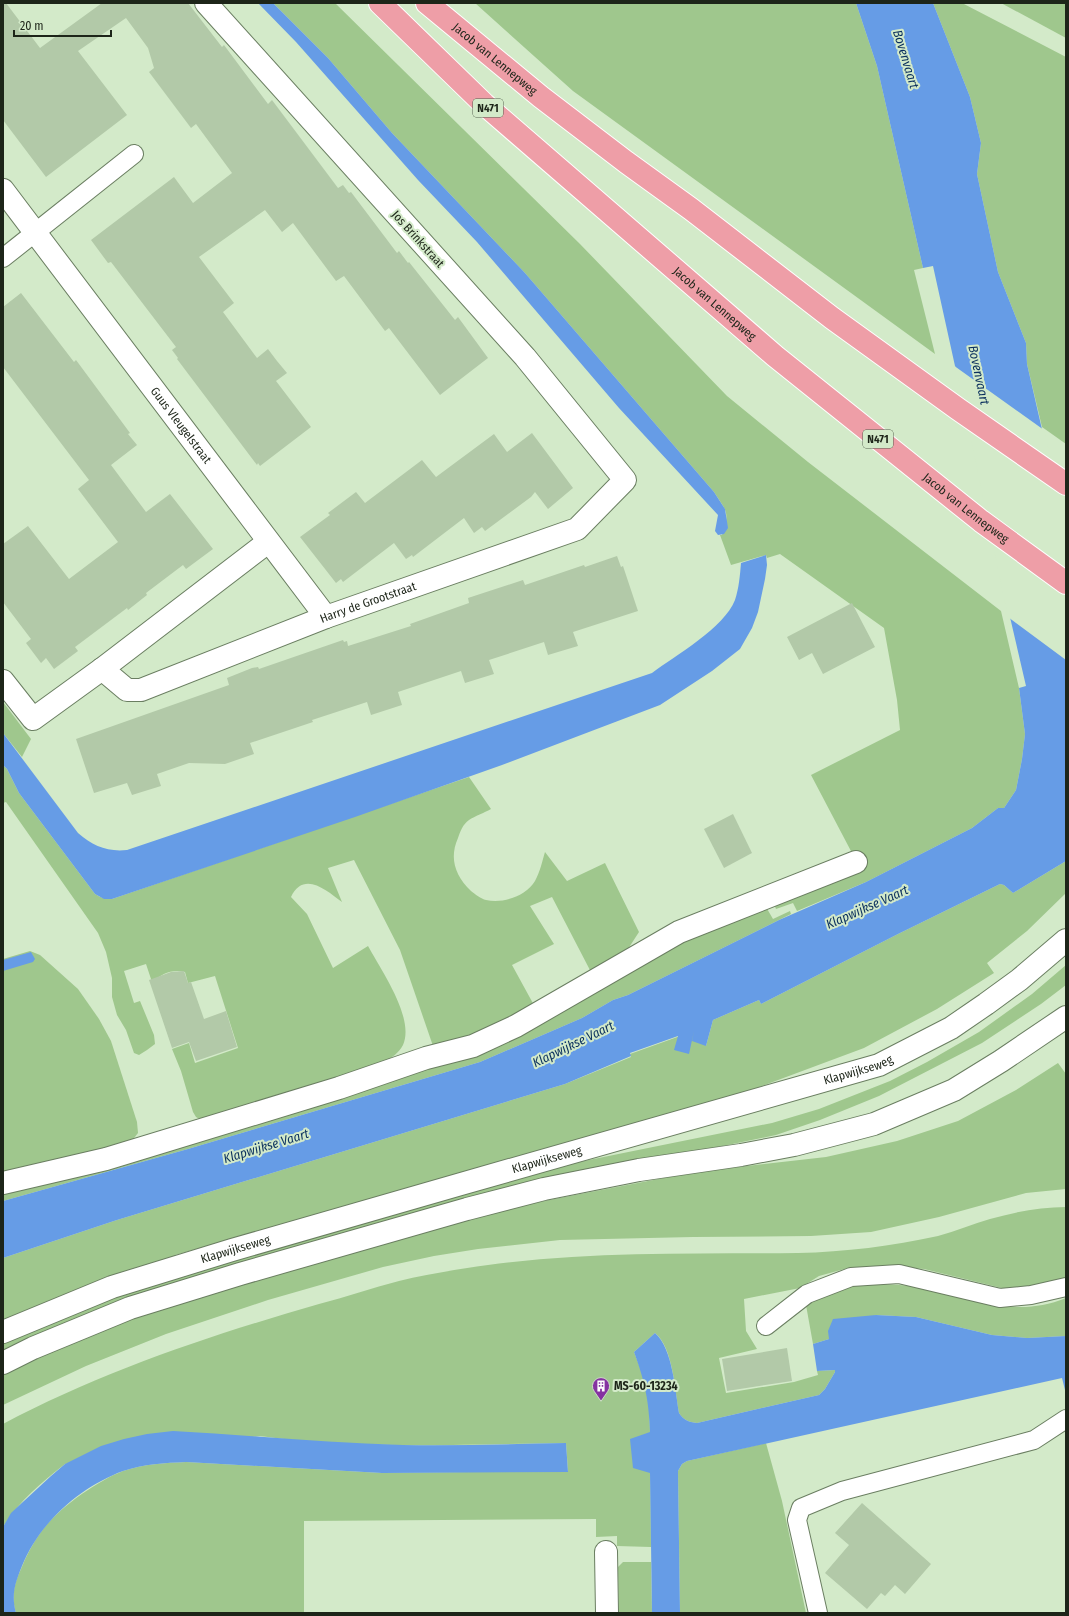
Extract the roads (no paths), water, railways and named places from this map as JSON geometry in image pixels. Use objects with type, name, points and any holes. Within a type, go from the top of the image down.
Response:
[{"type":"main road","name":"Jacob van Lennepweg","points":[[380,3],[484,104],[774,356],[981,521],[1066,583]]},
{"type":"main road","name":"Jacob van Lennepweg","points":[[427,3],[553,106],[626,162],[691,209],[832,318],[1064,483]]},
{"type":"street","name":"Jos Brinkstraat","points":[[206,3],[525,357],[625,480]]},
{"type":"street","name":"Guus Vleugelstraat","points":[[3,190],[326,617]]},
{"type":"street","name":"Harry de Grootstraat","points":[[102,669],[128,690],[141,690],[326,617],[578,529],[625,480]]},
{"type":"street","points":[[3,681],[33,720],[268,542]]},
{"type":"street","points":[[3,1183],[106,1158],[339,1088],[426,1058],[473,1046],[516,1026],[679,932],[856,862]]},
{"type":"street","name":"Klapwijkseweg","points":[[3,1332],[112,1288],[217,1255],[879,1065],[950,1028],[986,1004],[1019,980],[1066,940]]},
{"type":"street","name":"Klapwijkseweg","points":[[3,1363],[33,1348],[130,1308],[240,1274],[467,1209],[544,1189],[639,1170],[741,1155],[794,1145],[874,1124],[954,1090],[1001,1061],[1066,1017]]},
{"type":"street","points":[[606,1552],[607,1613]]},
{"type":"lane","points":[[3,258],[134,154]]},
{"type":"lane","points":[[766,1326],[807,1294],[851,1277],[899,1274],[1000,1298],[1031,1295],[1066,1287]]},
{"type":"lane","points":[[818,1613],[797,1520],[800,1508],[842,1491],[1034,1440],[1066,1420]]},
{"type":"water","points":[[258,3],[273,3],[328,58],[392,133],[525,273],[714,492],[725,509],[728,528],[724,534],[718,535],[715,531],[718,515],[619,408],[477,242],[418,180],[296,42]]},
{"type":"water","points":[[856,3],[933,3],[970,97],[981,143],[977,174],[998,272],[1026,343],[1027,364],[1066,534],[1066,861],[1013,893],[1004,885],[1000,884],[761,1004],[759,1000],[713,1020],[706,1046],[692,1041],[694,1031],[689,1054],[674,1050],[678,1036],[630,1053],[631,1056],[565,1084],[117,1220],[3,1258],[3,1201],[188,1149],[480,1062],[582,1018],[613,1000],[628,995],[779,920],[866,882],[972,828],[998,808],[1004,808],[1016,790],[1022,759],[1025,734],[1019,688],[1026,686],[1003,587],[960,376],[955,366],[933,266],[923,268],[877,66]]},
{"type":"water","points":[[766,555],[767,565],[758,612],[752,628],[740,649],[712,671],[660,705],[502,765],[355,817],[112,899],[104,899],[95,894],[19,793],[7,769],[3,765],[3,733],[78,833],[95,845],[113,850],[127,850],[652,673],[710,631],[721,621],[735,600],[741,563]]},
{"type":"water","points":[[31,952],[35,959],[33,962],[3,971],[3,960]]},
{"type":"water","points":[[876,1315],[916,1317],[992,1335],[1027,1338],[1066,1336],[1066,1394],[1062,1378],[687,1461],[682,1464],[678,1471],[680,1613],[652,1613],[650,1473],[633,1468],[630,1439],[650,1432],[646,1392],[634,1352],[655,1333],[666,1349],[669,1359],[679,1413],[686,1420],[697,1423],[819,1395],[825,1389],[835,1370],[817,1371],[813,1344],[829,1339],[828,1331],[833,1319]]},
{"type":"water","points":[[173,1431],[345,1443],[403,1445],[566,1443],[568,1472],[382,1473],[186,1462],[154,1464],[139,1467],[123,1471],[91,1487],[63,1508],[50,1521],[29,1550],[20,1572],[14,1595],[16,1613],[3,1613],[3,1527],[11,1513],[65,1464],[101,1446],[147,1434]]},
{"type":"place","name":"MS-60-13234","points":[[601,1401]]},
{"type":"water label","name":"Bovenvaart","points":[[906,59]]},
{"type":"water label","name":"Bovenvaart","points":[[979,375]]},
{"type":"water label","name":"Klapwijkse Vaart","points":[[867,907]]},
{"type":"water label","name":"Klapwijkse Vaart","points":[[573,1044]]},
{"type":"water label","name":"Klapwijkse Vaart","points":[[266,1146]]}]
